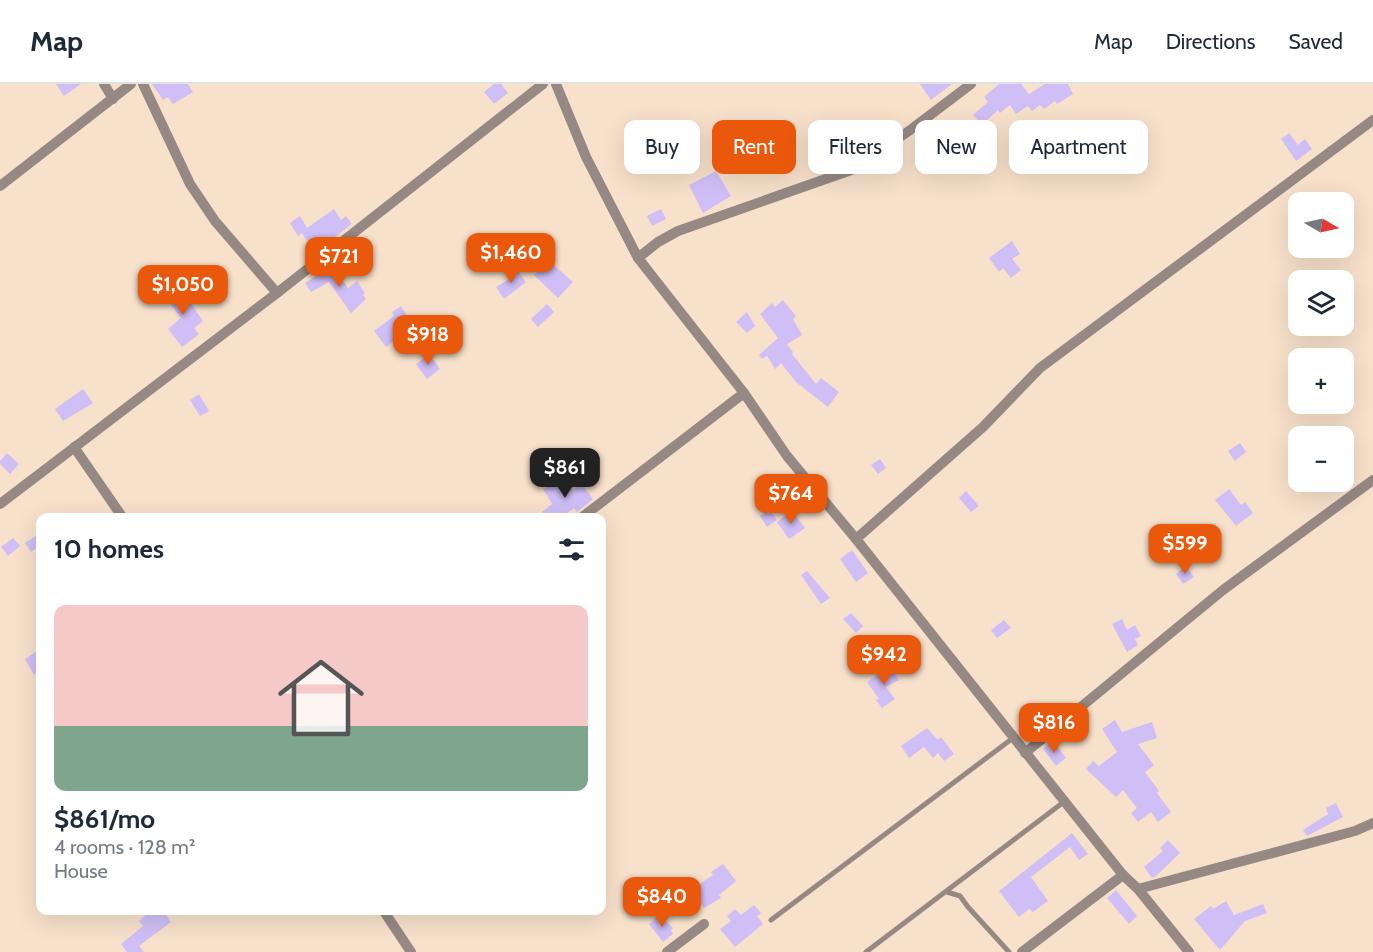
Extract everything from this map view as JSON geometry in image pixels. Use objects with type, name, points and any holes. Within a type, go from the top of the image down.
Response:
[{"type":"street","points":[[104,84],[113,99]]},
{"type":"street","points":[[0,186],[131,84]]},
{"type":"street","points":[[143,84],[190,184],[215,221],[277,293]]},
{"type":"street","points":[[0,504],[277,293],[543,84]]},
{"type":"street","points":[[556,84],[586,157],[638,258],[744,393],[787,456],[856,539],[1122,875],[1138,889],[1190,952]]},
{"type":"street","points":[[638,258],[658,242],[678,231],[854,169],[971,84]]},
{"type":"street","points":[[856,539],[983,427],[1040,368],[1373,120]]},
{"type":"street","points":[[588,513],[744,393]]},
{"type":"street","points":[[74,447],[120,513]]},
{"type":"street","points":[[1025,753],[1223,590],[1373,480]]},
{"type":"street","points":[[1138,889],[1355,831],[1373,823]]},
{"type":"street","points":[[1022,952],[1122,875]]},
{"type":"street","points":[[386,915],[411,952]]},
{"type":"street","points":[[667,952],[704,924]]},
{"type":"lane","points":[[771,920],[1013,738]]},
{"type":"lane","points":[[866,952],[1065,801]]},
{"type":"lane","points":[[946,892],[960,896],[968,908],[1009,952]]},
{"type":"building","points":[[56,84],[81,84],[64,96]]},
{"type":"building","points":[[152,84],[188,84],[193,92],[173,104],[168,97],[163,100]]},
{"type":"building","points":[[494,84],[501,84],[508,93],[494,104],[484,92]]},
{"type":"building","points":[[920,84],[952,84],[931,100]]},
{"type":"building","points":[[999,84],[1021,84],[1029,94],[1045,84],[1068,84],[1073,94],[1057,104],[1055,101],[1044,109],[1040,105],[1032,111],[1028,106],[1016,114],[1010,105],[1000,113],[998,110],[987,120],[978,120],[973,115],[988,102],[984,97]]},
{"type":"building","points":[[1289,133],[1298,145],[1305,139],[1312,149],[1296,161],[1281,139]]},
{"type":"building","points":[[712,173],[718,174],[731,196],[703,213],[689,185]]},
{"type":"building","points":[[334,209],[341,220],[346,216],[352,224],[320,248],[316,243],[311,247],[302,233],[298,236],[290,223],[300,216],[307,228]]},
{"type":"building","points":[[661,209],[666,219],[652,226],[647,216]]},
{"type":"building","points":[[1012,241],[1020,254],[1012,259],[1021,270],[1011,278],[1003,268],[999,272],[989,258]]},
{"type":"building","points":[[548,260],[573,282],[558,298],[534,275]]},
{"type":"building","points":[[330,264],[348,288],[357,281],[365,293],[363,295],[366,299],[351,313],[329,282],[311,292],[305,283],[322,273],[320,271]]},
{"type":"building","points":[[516,269],[526,282],[504,299],[496,287],[511,278],[509,276]]},
{"type":"building","points":[[177,283],[203,321],[194,328],[199,334],[182,347],[168,329],[181,318],[163,294]]},
{"type":"building","points":[[783,300],[796,316],[793,319],[802,335],[787,344],[792,354],[816,384],[821,378],[839,392],[828,407],[796,382],[781,363],[775,369],[767,356],[762,359],[759,355],[778,338],[760,314],[772,303],[775,307]]},
{"type":"building","points":[[547,304],[554,312],[538,327],[531,319]]},
{"type":"building","points":[[401,306],[414,327],[386,347],[374,331],[394,316],[392,312]]},
{"type":"building","points":[[747,312],[755,326],[747,333],[736,322]]},
{"type":"building","points":[[429,354],[440,369],[427,379],[416,364]]},
{"type":"building","points":[[83,389],[93,403],[63,421],[55,409]]},
{"type":"building","points":[[199,394],[209,411],[200,416],[190,400]]},
{"type":"building","points":[[1240,443],[1246,452],[1235,461],[1228,451]]},
{"type":"building","points":[[7,453],[19,464],[10,474],[0,464]]},
{"type":"building","points":[[880,459],[886,468],[878,474],[871,465]]},
{"type":"building","points":[[565,476],[573,490],[581,483],[593,499],[577,512],[574,508],[568,513],[543,513],[552,504],[543,489]]},
{"type":"building","points":[[1229,489],[1241,505],[1245,502],[1253,513],[1236,526],[1215,500]]},
{"type":"building","points":[[966,491],[979,506],[971,512],[959,498]]},
{"type":"building","points":[[769,509],[777,520],[767,527],[760,516]]},
{"type":"building","points":[[792,511],[805,528],[789,539],[777,522]]},
{"type":"building","points":[[36,536],[36,549],[31,552],[25,543]]},
{"type":"building","points":[[13,538],[20,546],[8,556],[1,547]]},
{"type":"building","points":[[1180,541],[1188,550],[1180,556],[1173,547]]},
{"type":"building","points":[[852,550],[868,573],[856,582],[840,559]]},
{"type":"building","points":[[1186,566],[1194,577],[1183,584],[1176,574]]},
{"type":"building","points":[[807,571],[830,598],[821,604],[801,575]]},
{"type":"building","points":[[851,613],[863,626],[856,633],[843,619]]},
{"type":"building","points":[[1122,619],[1127,630],[1135,625],[1141,636],[1135,639],[1138,645],[1127,652],[1112,624]]},
{"type":"building","points":[[1004,620],[1011,628],[997,638],[991,630]]},
{"type":"building","points":[[36,652],[36,674],[34,675],[25,659]]},
{"type":"building","points":[[889,665],[899,680],[886,687],[895,699],[882,708],[876,700],[879,699],[867,682]]},
{"type":"building","points":[[1115,720],[1122,732],[1152,722],[1157,738],[1138,744],[1154,765],[1145,772],[1171,812],[1158,822],[1151,812],[1138,822],[1131,813],[1137,808],[1123,790],[1116,797],[1086,769],[1093,761],[1099,766],[1117,752],[1102,729]]},
{"type":"building","points":[[927,728],[938,740],[941,737],[954,754],[944,761],[938,753],[933,758],[924,747],[909,758],[901,746]]},
{"type":"building","points":[[1053,741],[1066,758],[1056,766],[1043,749]]},
{"type":"building","points":[[1336,803],[1343,817],[1307,836],[1303,830],[1328,814],[1326,808]]},
{"type":"building","points":[[1072,833],[1088,854],[1079,860],[1070,847],[1031,877],[1048,901],[1033,912],[1029,909],[1019,917],[999,891]]},
{"type":"building","points":[[1168,840],[1180,853],[1152,878],[1144,867],[1163,851],[1160,848]]},
{"type":"building","points":[[723,864],[736,881],[719,895],[721,898],[704,908],[692,889],[713,875],[711,872]]},
{"type":"building","points":[[1116,890],[1137,916],[1129,924],[1107,898]]},
{"type":"building","points":[[1226,901],[1234,915],[1263,904],[1267,913],[1245,921],[1220,950],[1194,919],[1211,906],[1213,909]]},
{"type":"building","points":[[754,905],[761,913],[757,916],[763,924],[735,947],[720,929],[731,921],[727,916],[735,909],[741,915]]},
{"type":"building","points":[[146,915],[166,915],[171,922],[139,946],[144,952],[127,952],[121,944],[143,926],[139,921]]},
{"type":"building","points":[[660,915],[673,928],[671,930],[673,934],[663,942],[649,924]]}]
